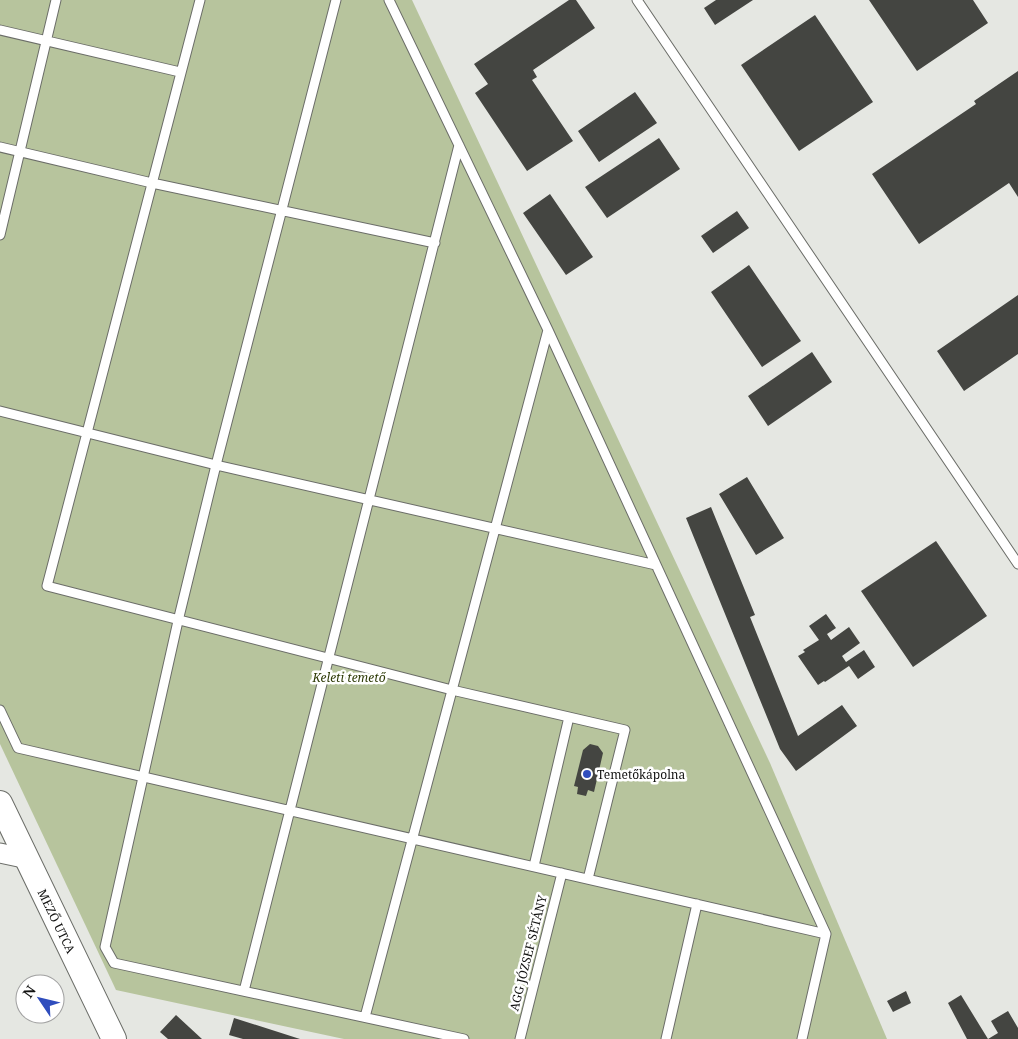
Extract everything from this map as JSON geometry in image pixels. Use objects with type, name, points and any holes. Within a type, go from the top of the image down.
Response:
[{"type":"street","name":"MEZŐ UTCA","points":[[0,803],[114,1039]]},
{"type":"street","points":[[0,853],[28,859]]},
{"type":"lane","points":[[0,235],[56,0]]},
{"type":"lane","points":[[200,0],[47,586],[452,690],[625,730],[588,879]]},
{"type":"lane","points":[[336,0],[216,465],[178,621],[105,947],[114,963],[464,1039]]},
{"type":"lane","points":[[389,0],[548,330],[826,934],[802,1039]]},
{"type":"lane","points":[[638,0],[1018,564]]},
{"type":"lane","points":[[0,30],[180,72]]},
{"type":"lane","points":[[244,991],[459,145]]},
{"type":"lane","points":[[0,147],[152,183],[435,243]]},
{"type":"lane","points":[[365,1017],[548,330]]},
{"type":"lane","points":[[0,411],[369,501],[656,565]]},
{"type":"lane","points":[[0,710],[18,748],[826,934]]},
{"type":"lane","points":[[534,866],[569,717]]},
{"type":"lane","name":"AGG JÓZSEF SÉTÁNY","points":[[520,1039],[562,873]]},
{"type":"lane","points":[[666,1039],[697,904]]},
{"type":"green space","name":"Keleti temető","points":[[0,0],[412,0],[770,763],[887,1039],[344,1039],[116,990],[0,744]]},
{"type":"building","points":[[569,0],[576,0],[595,28],[533,70],[537,77],[532,80],[573,141],[527,171],[475,93],[488,84],[474,64]]},
{"type":"building","points":[[716,0],[753,0],[715,25],[704,8]]},
{"type":"building","points":[[869,0],[973,0],[988,23],[917,71]]},
{"type":"building","points":[[815,15],[873,102],[799,151],[741,65]]},
{"type":"building","points":[[1018,71],[1018,197],[1009,183],[919,244],[872,174],[976,104],[974,101]]},
{"type":"building","points":[[635,92],[657,123],[599,162],[578,131]]},
{"type":"building","points":[[659,138],[680,169],[607,218],[585,187]]},
{"type":"building","points":[[550,194],[593,257],[566,275],[523,213]]},
{"type":"building","points":[[737,211],[749,228],[713,253],[701,236]]},
{"type":"building","points":[[749,265],[801,341],[762,367],[711,292]]},
{"type":"building","points":[[1018,295],[1018,354],[964,391],[937,351]]},
{"type":"building","points":[[812,352],[832,382],[768,426],[748,396]]},
{"type":"building","points":[[747,477],[784,538],[756,555],[719,494]]},
{"type":"building","points":[[711,507],[755,615],[750,617],[798,736],[842,705],[857,726],[796,771],[780,749],[686,518]]},
{"type":"building","points":[[936,541],[987,616],[913,667],[861,591]]},
{"type":"building","points":[[826,614],[836,628],[827,634],[831,640],[849,627],[860,643],[842,656],[846,662],[864,650],[875,667],[858,679],[849,666],[818,685],[798,656],[805,652],[803,650],[819,640],[809,626]]},
{"type":"building","points":[[590,744],[598,746],[603,753],[594,792],[588,790],[586,796],[577,794],[578,787],[574,786],[583,750]]},
{"type":"building","points":[[906,991],[911,1003],[893,1012],[887,1001]]},
{"type":"building","points":[[961,995],[988,1039],[967,1039],[948,1003]]},
{"type":"building","points":[[1008,1011],[1018,1028],[1018,1039],[988,1039],[998,1033],[991,1021]]},
{"type":"building","points":[[176,1015],[202,1039],[168,1039],[160,1032]]},
{"type":"building","points":[[234,1018],[300,1039],[243,1039],[229,1035]]},
{"type":"place","name":"Temetőkápolna","points":[[587,774]]}]
